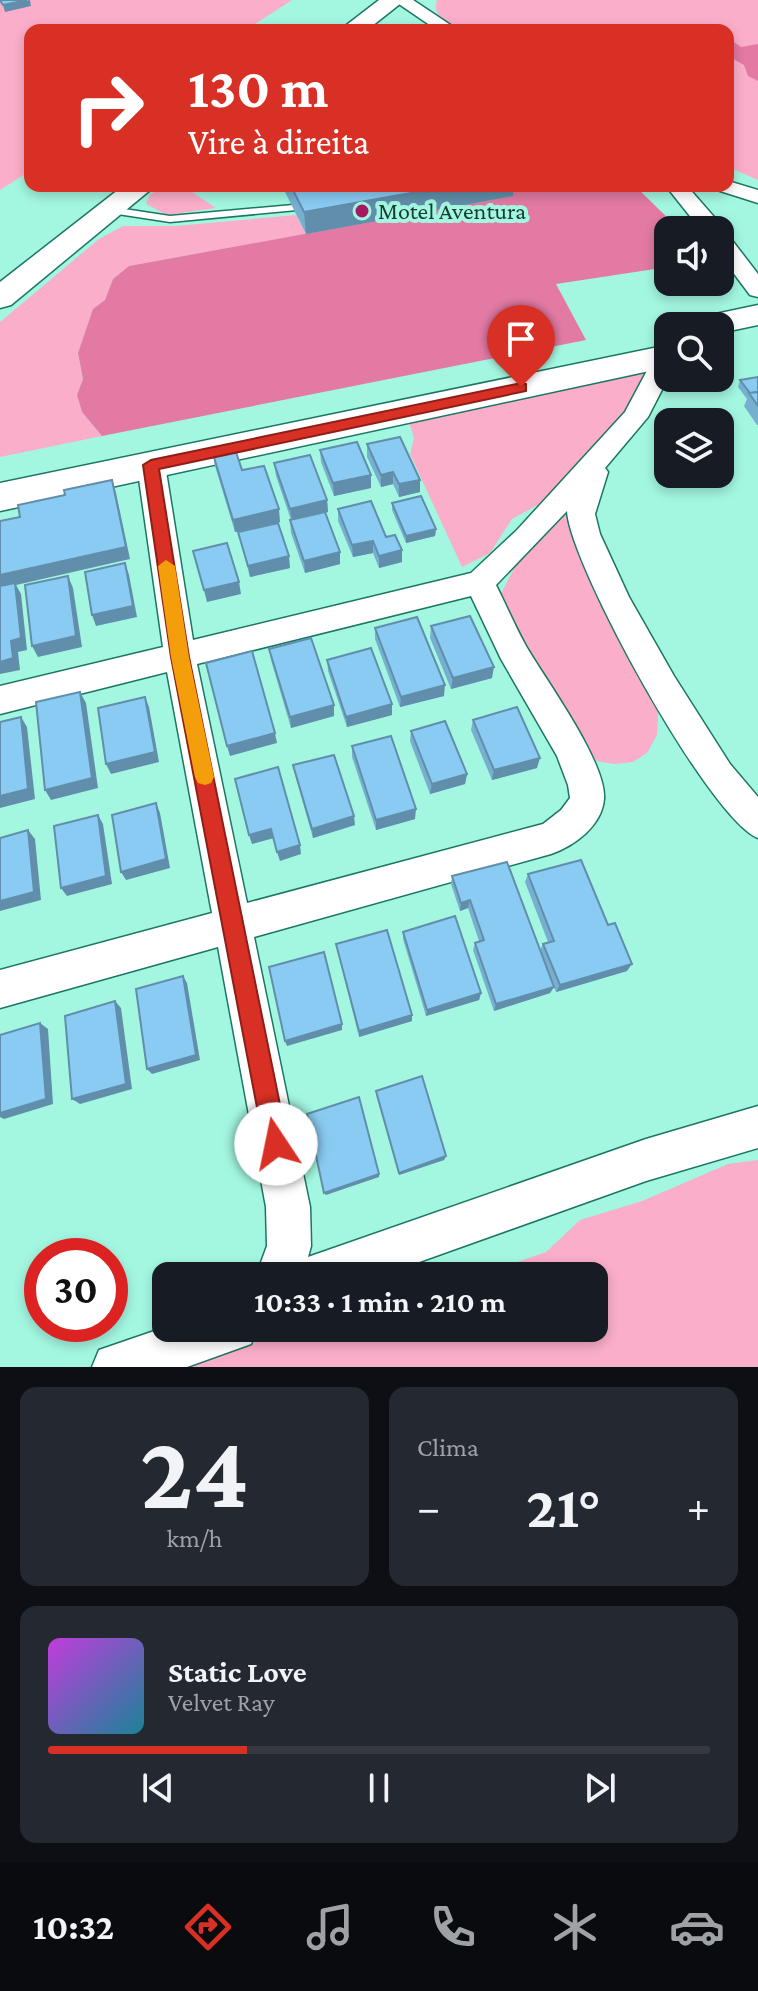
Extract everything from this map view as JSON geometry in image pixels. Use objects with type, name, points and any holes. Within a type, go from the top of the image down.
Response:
[{"type":"street","points":[[360,24],[394,0]]},
{"type":"street","points":[[401,0],[439,24]]},
{"type":"street","points":[[734,189],[758,197]]},
{"type":"street","points":[[0,298],[134,192]]},
{"type":"street","points":[[681,192],[701,216]]},
{"type":"street","points":[[734,258],[758,290]]},
{"type":"street","points":[[734,320],[758,315]]},
{"type":"street","points":[[0,497],[151,465],[226,436],[654,336]]},
{"type":"street","points":[[734,342],[758,337]]},
{"type":"street","points":[[0,469],[226,436],[654,359]]},
{"type":"street","points":[[0,700],[480,582],[527,538],[596,463],[635,417],[654,382]]},
{"type":"street","points":[[596,463],[581,513],[586,537],[685,722],[719,776],[758,822]]},
{"type":"street","points":[[151,465],[180,657],[288,1207],[289,1246],[284,1262]]},
{"type":"street","points":[[0,989],[551,838],[571,826],[583,810],[587,798],[586,784],[556,722],[513,651],[480,582]]},
{"type":"street","points":[[357,1262],[646,1160],[758,1127]]},
{"type":"street","points":[[116,1367],[192,1342]]},
{"type":"lane","points":[[111,210],[170,219],[293,208]]},
{"type":"shaded area","points":[[0,0],[292,0],[255,24],[24,24],[24,175],[0,190]]},
{"type":"shaded area","points":[[437,0],[758,0],[758,180],[734,170],[734,24],[448,24],[438,14]]},
{"type":"shaded area","points":[[734,42],[741,47],[758,44],[758,81],[748,76],[744,65],[734,59]]},
{"type":"shaded area","points":[[192,192],[216,208],[167,215],[146,204],[150,194]]},
{"type":"shaded area","points":[[510,192],[641,192],[666,216],[654,216],[654,269],[556,284],[586,340],[102,436],[82,412],[77,395],[83,379],[78,353],[93,309],[105,300],[113,279],[129,266],[512,196]]},
{"type":"shaded area","points":[[296,215],[306,234],[129,266],[113,279],[105,300],[93,310],[78,353],[83,379],[77,395],[82,412],[102,436],[0,457],[0,322],[99,239],[123,226],[176,226]]},
{"type":"shaded area","points":[[652,370],[631,405],[545,501],[512,519],[490,553],[462,567],[410,454],[414,438],[409,422]]},
{"type":"shaded area","points":[[571,498],[659,696],[657,735],[647,753],[633,762],[614,764],[597,761],[585,749],[535,672],[499,597],[518,561]]},
{"type":"shaded area","points":[[758,1160],[758,1367],[182,1367],[257,1342],[608,1342],[608,1262],[517,1262],[546,1252],[580,1220],[642,1201],[728,1164]]},
{"type":"building","points":[[0,0],[27,0],[3,5]]},
{"type":"building","points":[[294,192],[416,192],[304,212]]},
{"type":"building","points":[[758,377],[758,392],[750,393],[740,380]]},
{"type":"building","points":[[758,392],[758,406],[749,393]]},
{"type":"building","points":[[400,437],[420,480],[399,484],[393,472],[381,475],[367,444]]},
{"type":"building","points":[[357,442],[371,475],[333,483],[320,450]]},
{"type":"building","points":[[235,449],[242,470],[264,466],[279,509],[233,520],[213,454]]},
{"type":"building","points":[[310,455],[327,500],[290,509],[274,463]]},
{"type":"building","points":[[112,480],[126,547],[0,575],[0,521],[20,517],[18,505],[65,495],[64,490]]},
{"type":"building","points":[[421,496],[436,529],[406,536],[392,503]]},
{"type":"building","points":[[371,501],[386,537],[395,535],[402,550],[379,556],[373,541],[352,545],[338,509]]},
{"type":"building","points":[[325,512],[340,552],[304,561],[290,520]]},
{"type":"building","points":[[278,523],[289,556],[248,566],[238,532]]},
{"type":"building","points":[[227,543],[239,582],[204,590],[193,551]]},
{"type":"building","points":[[125,563],[133,606],[92,615],[85,572]]},
{"type":"building","points":[[68,576],[76,636],[32,646],[25,585]]},
{"type":"building","points":[[15,583],[21,638],[11,641],[13,658],[0,662],[0,586]]},
{"type":"building","points":[[470,616],[494,667],[453,678],[431,626]]},
{"type":"building","points":[[417,617],[445,685],[401,697],[375,628]]},
{"type":"building","points":[[311,638],[334,705],[290,717],[269,649]]},
{"type":"building","points":[[371,648],[392,704],[346,717],[327,660]]},
{"type":"building","points":[[252,651],[275,733],[227,746],[206,663]]},
{"type":"building","points":[[80,692],[92,778],[45,790],[36,702]]},
{"type":"building","points":[[145,697],[155,752],[106,764],[98,708]]},
{"type":"building","points":[[517,707],[540,758],[494,770],[473,720]]},
{"type":"building","points":[[21,717],[28,789],[0,796],[0,722]]},
{"type":"building","points":[[445,721],[467,774],[432,784],[411,731]]},
{"type":"building","points":[[391,736],[416,809],[376,820],[352,746]]},
{"type":"building","points":[[334,755],[354,816],[312,829],[293,765]]},
{"type":"building","points":[[278,767],[300,845],[277,852],[271,829],[249,835],[235,779]]},
{"type":"building","points":[[156,803],[166,859],[121,872],[112,815]]},
{"type":"building","points":[[98,815],[106,876],[61,888],[54,826]]},
{"type":"building","points":[[28,830],[34,892],[0,901],[0,838]]},
{"type":"building","points":[[581,860],[608,925],[615,923],[632,964],[560,985],[543,944],[554,941],[528,874]]},
{"type":"building","points":[[507,862],[554,987],[496,1004],[475,943],[484,940],[470,900],[461,903],[452,876]]},
{"type":"building","points":[[455,916],[481,993],[427,1010],[403,932]]},
{"type":"building","points":[[387,930],[412,1015],[359,1031],[336,944]]},
{"type":"building","points":[[324,952],[342,1024],[285,1041],[269,967]]},
{"type":"building","points":[[183,976],[196,1055],[147,1069],[136,989]]},
{"type":"building","points":[[115,1001],[126,1084],[72,1099],[65,1016]]},
{"type":"building","points":[[40,1023],[46,1099],[0,1113],[0,1035]]},
{"type":"building","points":[[422,1076],[446,1156],[399,1173],[376,1091]]},
{"type":"building","points":[[359,1097],[379,1174],[324,1193],[307,1114]]},
{"type":"slow traffic","points":[[166,566],[180,657],[205,777]]},
{"type":"place","name":"Motel Aventura","points":[[362,211]]},
{"type":"route","points":[[276,1144],[180,657],[151,465],[521,387]]}]
